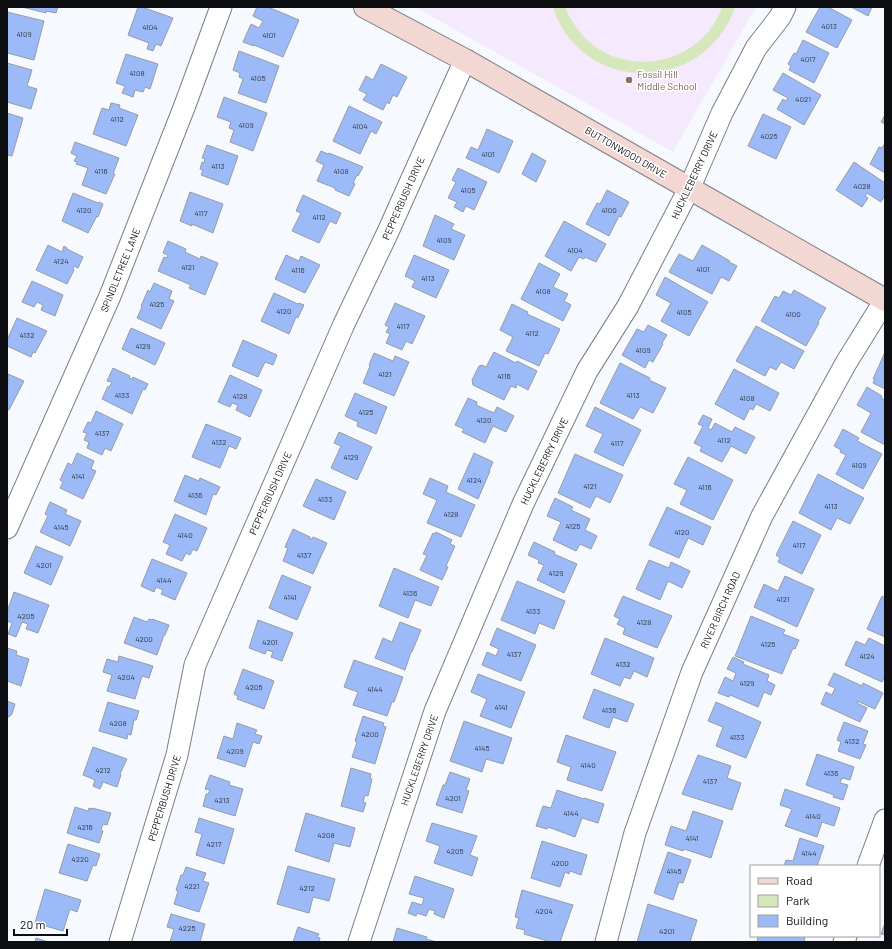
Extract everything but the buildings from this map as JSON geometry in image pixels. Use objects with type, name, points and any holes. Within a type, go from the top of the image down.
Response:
[{"type":"street","name":"SPINDLETREE LANE","points":[[7,528],[110,296],[185,105],[221,7]]},
{"type":"street","name":"BUTTONWOOD DRIVE","points":[[365,7],[465,60],[885,300]]},
{"type":"street","name":"HUCKLEBERRY DRIVE","points":[[359,942],[376,886],[435,711],[523,504],[587,372],[628,306],[689,189],[722,112],[756,48],[780,17],[785,7]]},
{"type":"street","name":"PEPPERBUSH DRIVE","points":[[120,942],[178,755],[195,665],[344,324],[387,234],[465,60]]},
{"type":"street","name":"RIVER BIRCH ROAD","points":[[606,942],[635,833],[692,672],[762,516],[846,363],[885,300]]},
{"type":"street","points":[[868,865],[885,820]]},
{"type":"shaded area","name":"Fossil Hill Middle School","points":[[415,7],[756,7],[673,152]]},
{"type":"green space","points":[[553,7],[565,7],[582,35],[602,51],[621,59],[642,62],[662,60],[681,53],[698,42],[712,26],[722,7],[735,7],[720,36],[698,56],[672,69],[644,73],[615,69],[589,57],[568,36]]},
{"type":"place","name":"Fossil Hill Middle School","points":[[629,80]]}]
